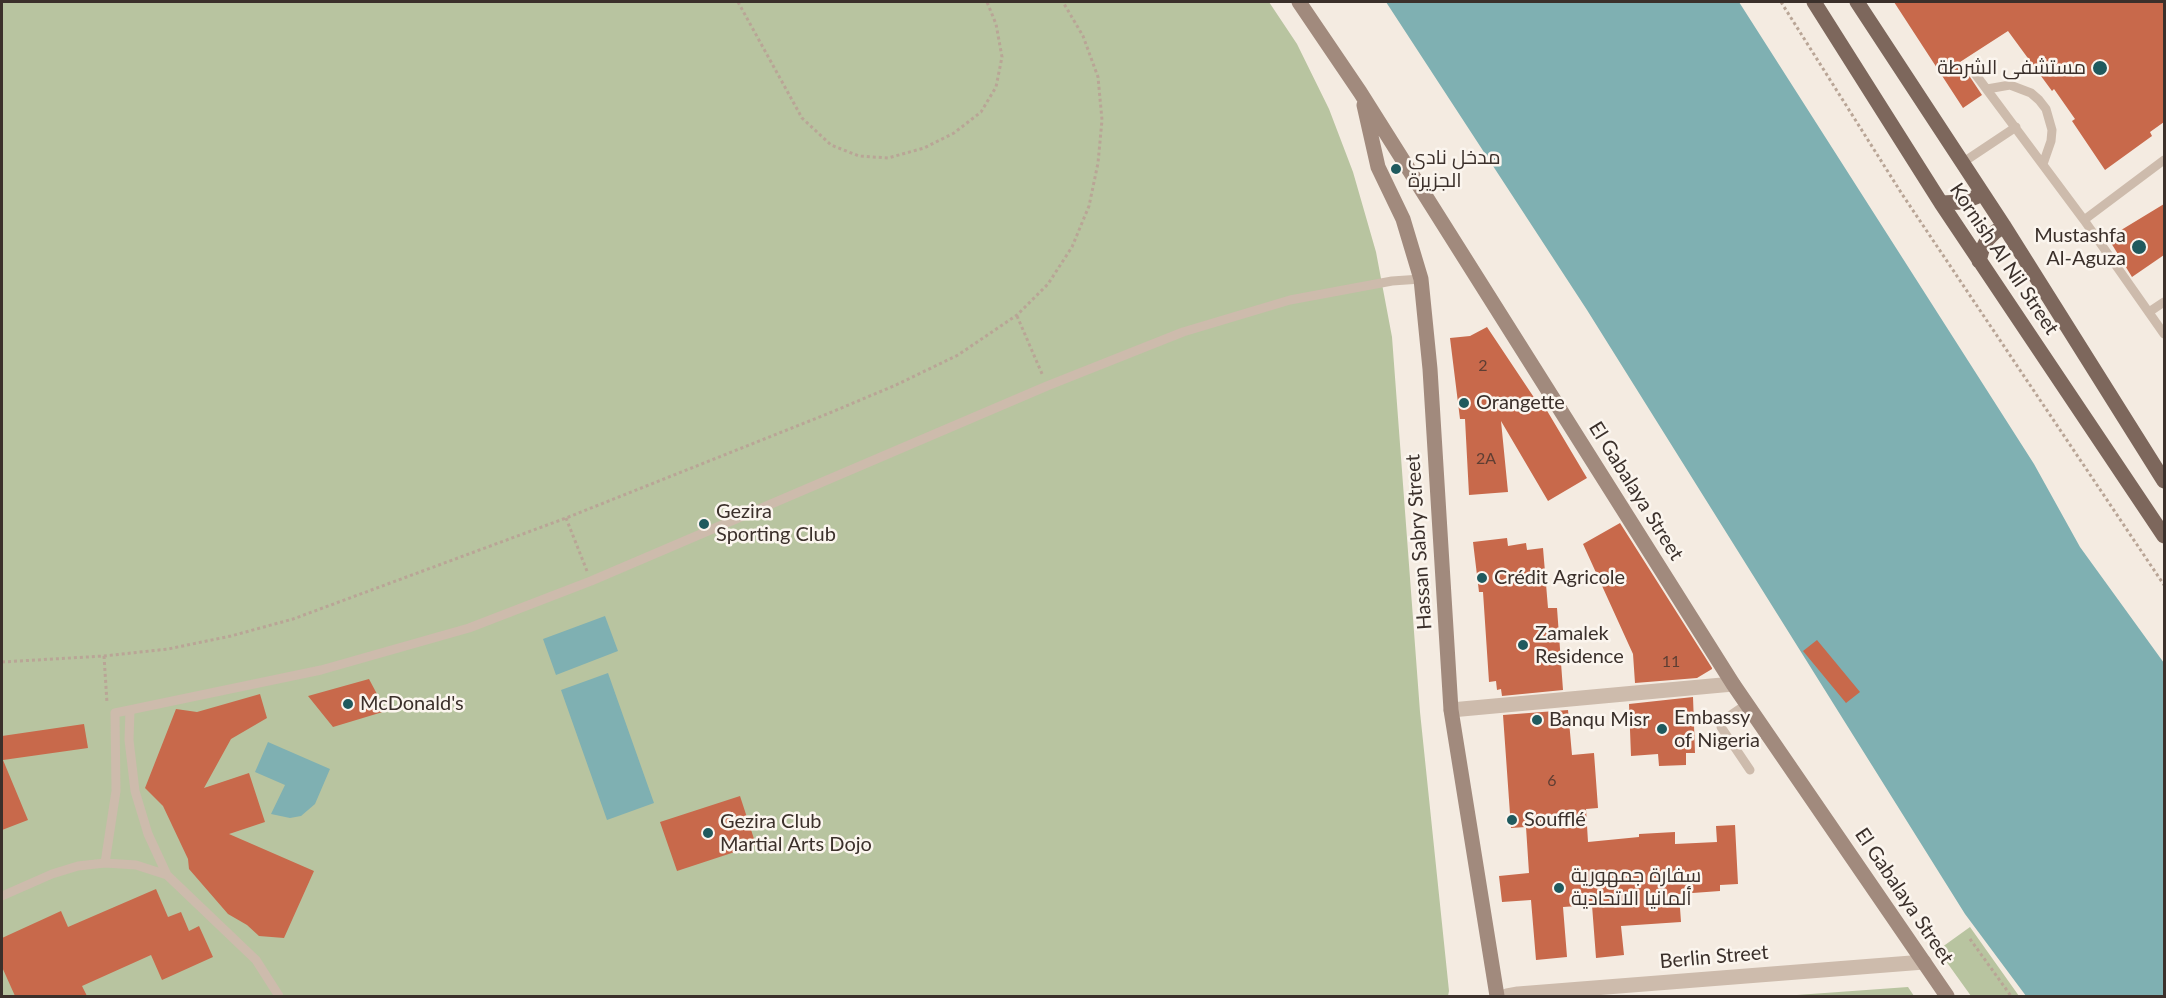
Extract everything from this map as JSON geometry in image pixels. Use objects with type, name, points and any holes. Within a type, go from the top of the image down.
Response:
[{"type":"main road","name":"Kornish Al Nil Street","points":[[1814,2],[1979,261],[2164,536]]},
{"type":"main road","name":"Kornish Al Nil Street","points":[[1857,2],[2004,226],[2164,481]]},
{"type":"main road","points":[[1941,203],[1963,202],[1983,194]]},
{"type":"main road","points":[[1979,261],[1987,240],[2004,226]]},
{"type":"street","name":"El Gabalaya Street","points":[[1299,2],[1360,92],[1733,684],[1947,996]]},
{"type":"street","name":"Hassan Sabry Street","points":[[1360,92],[1378,167],[1403,219],[1421,279],[1430,369],[1451,710],[1497,996]]},
{"type":"street","points":[[1451,710],[1733,684]]},
{"type":"street","name":"Berlin Street","points":[[1507,996],[1924,962]]},
{"type":"lane","points":[[1973,71],[2084,220],[2164,334]]},
{"type":"lane","points":[[1987,89],[2010,85],[2031,93],[2046,109],[2052,130],[2051,141],[2043,164]]},
{"type":"lane","points":[[1962,162],[2016,127]]},
{"type":"lane","points":[[2084,220],[2164,160]]},
{"type":"lane","points":[[105,863],[114,815],[117,743],[112,713],[321,670],[469,628],[591,581],[1047,386],[1183,332],[1290,300],[1392,281],[1421,279]]},
{"type":"lane","points":[[2149,312],[2164,302]]},
{"type":"lane","points":[[1747,704],[1722,721],[1721,727],[1750,770]]},
{"type":"lane","points":[[130,710],[129,740],[135,791],[148,834],[166,875],[256,960],[279,996]]},
{"type":"lane","points":[[117,743],[129,740]]},
{"type":"lane","points":[[2,896],[60,871],[78,866],[105,863],[136,865],[166,875]]},
{"type":"path","points":[[738,2],[802,118],[831,145],[860,156],[888,158],[924,148],[954,133],[981,112],[996,87],[1002,57],[996,24],[987,2]]},
{"type":"path","points":[[2,662],[104,656],[168,649],[231,636],[293,619],[566,518],[896,385],[958,355],[1017,315],[1048,284],[1072,247],[1089,206],[1098,164],[1102,120],[1098,77],[1083,36],[1063,2]]},
{"type":"path","points":[[1780,2],[1902,194],[2164,585]]},
{"type":"path","points":[[1017,315],[1047,386]]},
{"type":"path","points":[[566,518],[591,581]]},
{"type":"path","points":[[104,656],[112,713]]},
{"type":"path","points":[[1970,939],[2011,996]]},
{"type":"green space","name":"Gezira Sporting Club","points":[[2,2],[1269,2],[1297,44],[1329,109],[1353,172],[1376,252],[1392,337],[1420,712],[1448,996],[2,996]]},
{"type":"green space","points":[[1970,927],[2019,996],[1971,996],[1938,950]]},
{"type":"green space","points":[[1908,987],[1914,996],[1783,996]]},
{"type":"water","points":[[1386,2],[1739,2],[2034,464],[2080,547],[2164,663],[2164,996],[2026,996],[1965,914],[1587,310]]},
{"type":"water","points":[[605,616],[618,651],[556,675],[543,639]]},
{"type":"water","points":[[608,673],[654,803],[607,820],[561,690]]},
{"type":"water","points":[[268,742],[330,769],[315,804],[301,816],[290,818],[271,814],[285,785],[255,772]]},
{"type":"building","name":"مستشفى الشرطة","points":[[1894,2],[2164,2],[2164,122],[2150,132],[2152,136],[2105,170],[2072,121],[2075,119],[2008,31],[1960,62],[1982,95],[1963,108]]},
{"type":"building","name":"Mustashfa Al-Aguza","points":[[2164,204],[2164,255],[2132,277],[2108,238]]},
{"type":"building","points":[[1487,327],[1543,411],[1546,409],[1587,478],[1548,501],[1501,421],[1508,492],[1469,495],[1465,419],[1460,419],[1450,338],[1470,336]]},
{"type":"building","points":[[1620,523],[1712,668],[1697,678],[1635,683],[1633,654],[1583,544]]},
{"type":"building","name":"Zamalek Residence","points":[[1507,538],[1508,546],[1526,543],[1527,550],[1543,548],[1548,608],[1557,608],[1563,690],[1502,696],[1501,689],[1497,690],[1496,681],[1489,682],[1483,592],[1479,592],[1473,542]]},
{"type":"building","points":[[1817,640],[1860,692],[1846,703],[1803,651]]},
{"type":"building","name":"McDonald's","points":[[369,679],[386,711],[333,727],[308,696]]},
{"type":"building","points":[[260,694],[267,718],[231,739],[204,788],[249,773],[265,822],[229,834],[314,871],[284,938],[259,936],[247,925],[228,914],[189,869],[188,859],[163,806],[145,788],[176,709],[197,712]]},
{"type":"building","name":"Embassy of Nigeria","points":[[1693,697],[1695,753],[1686,753],[1686,765],[1659,766],[1658,754],[1631,756],[1629,704]]},
{"type":"building","points":[[1568,710],[1572,755],[1594,753],[1598,808],[1586,809],[1588,842],[1639,837],[1639,834],[1675,832],[1675,844],[1717,842],[1716,826],[1735,825],[1738,884],[1720,885],[1720,891],[1679,894],[1681,922],[1621,926],[1624,955],[1596,958],[1592,905],[1563,907],[1567,957],[1536,960],[1531,900],[1502,902],[1499,876],[1529,873],[1526,827],[1511,828],[1503,715]]},
{"type":"building","points":[[84,724],[88,748],[3,760],[28,820],[2,830],[2,736]]},
{"type":"building","name":"Gezira Club Martial Arts Dojo","points":[[740,796],[756,845],[677,871],[660,822]]},
{"type":"building","points":[[156,889],[168,917],[181,912],[189,931],[199,926],[213,957],[162,980],[151,955],[82,986],[87,996],[15,996],[2,967],[2,938],[61,911],[68,927]]},
{"type":"place","name":"مستشفى الشرطة","points":[[2100,68]]},
{"type":"place","name":"مدخل نادى الجزيرة","points":[[1396,169]]},
{"type":"place","name":"Mustashfa Al-Aguza","points":[[2139,247]]},
{"type":"place","name":"Orangette","points":[[1464,403]]},
{"type":"place","name":"Gezira Sporting Club","points":[[704,524]]},
{"type":"place","name":"Crédit Agricole","points":[[1482,578]]},
{"type":"place","name":"Zamalek Residence","points":[[1523,645]]},
{"type":"place","name":"McDonald's","points":[[348,704]]},
{"type":"place","name":"Banqu Misr","points":[[1537,720]]},
{"type":"place","name":"Embassy of Nigeria","points":[[1662,729]]},
{"type":"place","name":"Soufflé","points":[[1512,820]]},
{"type":"place","name":"Gezira Club Martial Arts Dojo","points":[[708,833]]},
{"type":"place","name":"سفارة جمهورية ألمانيا الاتحادية","points":[[1559,888]]}]
